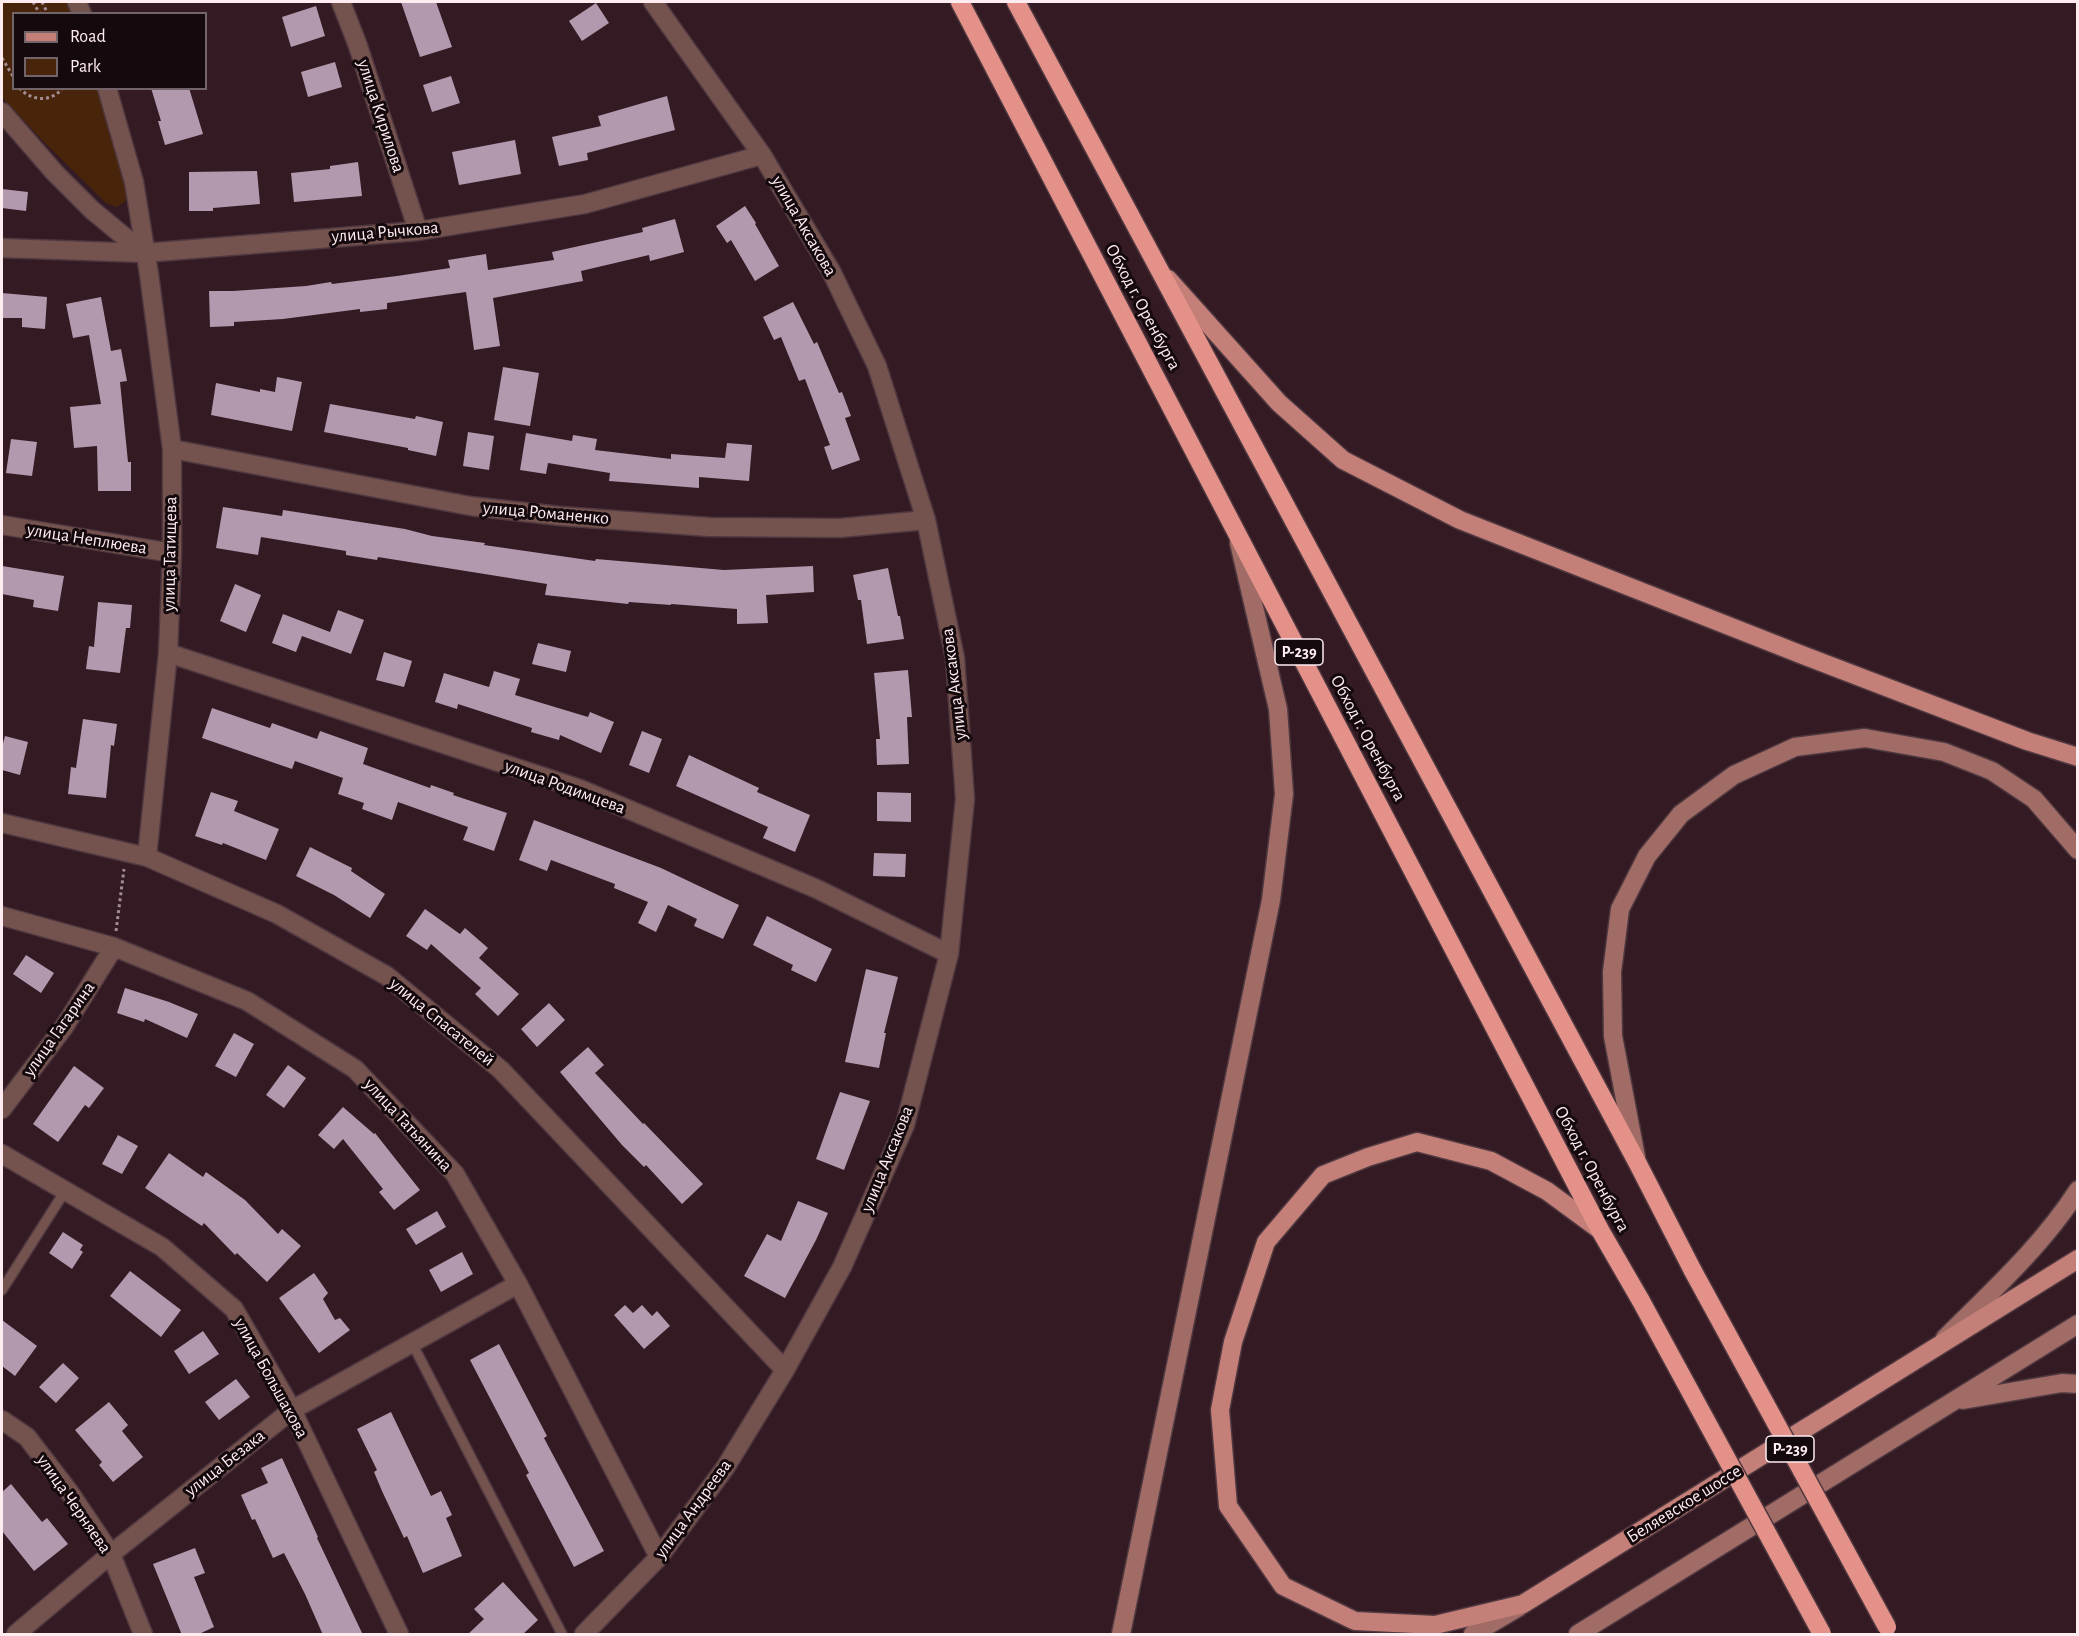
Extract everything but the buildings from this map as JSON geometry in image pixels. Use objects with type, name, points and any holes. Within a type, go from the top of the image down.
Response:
[{"type":"highway","name":"Обход г. Оренбурга","points":[[960,2],[1600,1230],[1641,1301],[1822,1635]]},
{"type":"highway","name":"Обход г. Оренбурга","points":[[1016,2],[1637,1162],[1693,1271],[1889,1631]]},
{"type":"main road","points":[[1159,269],[1279,403],[1343,460],[1471,524],[1805,656],[2027,741],[2078,757]]},
{"type":"main road","points":[[1121,1635],[1271,900],[1284,794],[1278,709],[1235,530]]},
{"type":"main road","points":[[1637,1162],[1613,1036],[1612,972],[1620,909],[1647,856],[1681,814],[1734,775],[1795,747],[1865,738],[1944,752],[1992,771],[2034,799],[2078,850]]},
{"type":"main road","points":[[1523,1604],[1435,1625],[1355,1621],[1283,1586],[1228,1506],[1220,1410],[1233,1342],[1266,1242],[1323,1175],[1368,1157],[1417,1142],[1491,1161],[1547,1191],[1600,1230]]},
{"type":"main road","points":[[1934,1349],[2024,1259],[2060,1218],[2078,1190]]},
{"type":"main road","name":"Беляевское шоссе","points":[[1473,1635],[2078,1259]]},
{"type":"main road","points":[[1578,1635],[2078,1324]]},
{"type":"main road","points":[[1952,1402],[2062,1383],[2078,1384]]},
{"type":"street","name":"улица Кирилова","points":[[341,2],[358,46],[418,231]]},
{"type":"street","name":"улица Аксакова","points":[[653,2],[762,155],[831,271],[878,366],[926,520],[955,658],[965,799],[949,954],[905,1125],[842,1267],[785,1370]]},
{"type":"street","name":"улица Татищева","points":[[108,90],[134,182],[171,450],[172,553],[168,653],[147,857]]},
{"type":"street","points":[[2,112],[55,173],[84,202],[144,252]]},
{"type":"street","name":"улица Рычкова","points":[[2,248],[144,252],[418,231],[585,204],[762,155]]},
{"type":"street","name":"улица Романенко","points":[[171,450],[470,506],[560,516],[709,527],[840,528],[926,520]]},
{"type":"street","name":"улица Неплюева","points":[[2,525],[172,553]]},
{"type":"street","name":"улица Родимцева","points":[[168,653],[580,789],[817,889],[949,954]]},
{"type":"street","name":"улица Спасателей","points":[[2,823],[147,857],[277,914],[387,976],[501,1070],[785,1370]]},
{"type":"street","name":"улица Татьянина","points":[[2,915],[114,947],[247,1001],[355,1069],[455,1174],[518,1284],[659,1557]]},
{"type":"street","name":"улица Гагарина","points":[[2,1109],[64,1027],[114,947]]},
{"type":"street","name":"улица Большакова","points":[[2,1154],[162,1247],[234,1310],[292,1410],[399,1635]]},
{"type":"street","name":"улица Безака","points":[[16,1635],[111,1554],[292,1410],[518,1284]]},
{"type":"street","name":"улица Андреева","points":[[584,1635],[659,1557],[725,1468],[785,1370]]},
{"type":"street","name":"улица Черняева","points":[[2,1420],[27,1437],[70,1493],[111,1554],[143,1635]]},
{"type":"lane","points":[[2,1290],[65,1191]]},
{"type":"lane","points":[[412,1343],[562,1635]]},
{"type":"path","points":[[2,58],[12,75]]},
{"type":"path","points":[[21,90],[27,96],[38,99],[50,98],[60,90]]},
{"type":"path","points":[[114,947],[126,852]]},
{"type":"green space","points":[[2,2],[70,2],[75,12],[12,12],[12,90],[101,90],[127,191],[125,202],[116,207],[106,203],[2,97]]}]
